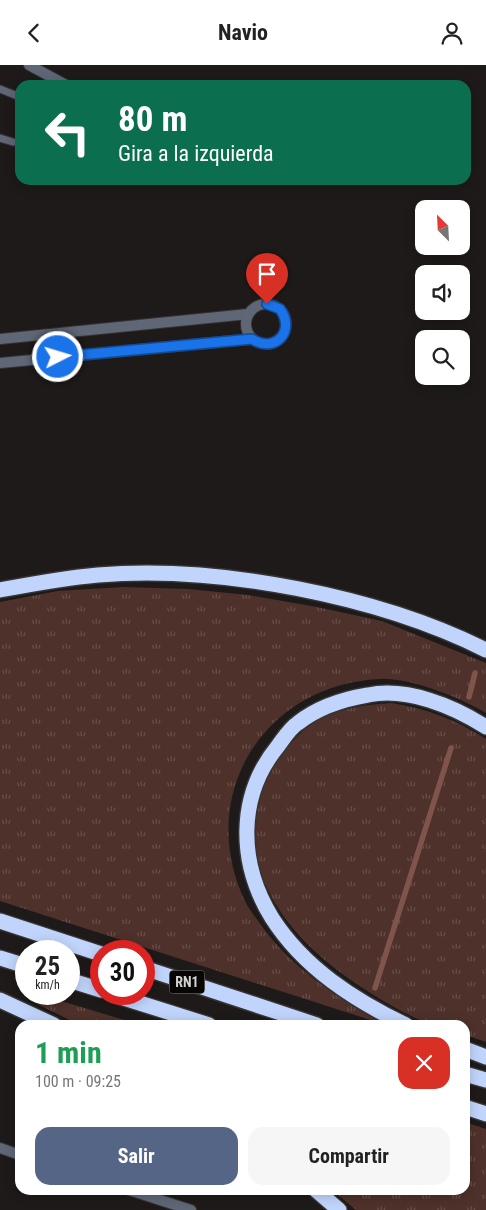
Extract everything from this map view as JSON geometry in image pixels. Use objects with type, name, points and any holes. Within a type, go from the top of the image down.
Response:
[{"type":"highway","points":[[0,589],[99,575],[193,576],[250,581],[360,603],[415,620],[486,650]]},
{"type":"highway","points":[[396,1020],[375,1010],[329,981],[298,950],[273,919],[261,898],[254,878],[246,838],[247,809],[255,782],[274,751],[297,723],[330,705],[369,694],[402,695],[437,703],[486,727]]},
{"type":"highway","points":[[0,921],[90,950]]},
{"type":"highway","points":[[0,958],[15,963]]},
{"type":"highway","name":"RN1","points":[[155,972],[302,1020]]},
{"type":"highway","points":[[0,1000],[43,1020]]},
{"type":"highway","name":"RN1","points":[[146,1005],[193,1020]]},
{"type":"highway","points":[[470,1051],[486,1057]]},
{"type":"highway","points":[[470,1075],[486,1080]]},
{"type":"highway","points":[[470,1109],[486,1114]]},
{"type":"highway","points":[[322,1195],[339,1210]]},
{"type":"street","points":[[29,65],[57,80]]},
{"type":"street","points":[[0,363],[252,339],[265,345],[278,341],[286,329],[286,321],[280,309],[267,304],[253,308],[248,313],[246,327],[252,339]]},
{"type":"street","points":[[0,339],[248,313]]},
{"type":"street","points":[[0,1148],[15,1153]]},
{"type":"street","points":[[144,1195],[191,1210]]},
{"type":"lane","points":[[0,89],[15,95]]},
{"type":"lane","points":[[0,138],[13,142]]},
{"type":"green space","points":[[123,587],[188,589],[248,595],[382,621],[486,663],[486,713],[463,701],[434,690],[405,681],[391,679],[379,679],[338,686],[302,702],[272,725],[250,753],[235,787],[229,824],[232,863],[249,909],[287,956],[302,969],[334,993],[378,1020],[370,1020],[155,951],[155,940],[121,940],[0,901],[0,602],[58,591]]},
{"type":"green space","points":[[391,703],[416,708],[464,726],[486,739],[486,1042],[470,1037],[470,1020],[417,1019],[347,978],[310,947],[289,923],[279,910],[262,876],[255,836],[256,815],[260,795],[267,776],[278,758],[308,726],[318,720],[337,712],[369,705]]},
{"type":"green space","points":[[39,1005],[74,1005],[124,1020],[70,1020]]},
{"type":"green space","points":[[470,1124],[486,1129],[486,1210],[356,1210],[338,1195],[470,1195]]},
{"type":"waterway","points":[[469,697],[475,673]]},
{"type":"waterway","points":[[375,988],[451,748]]},
{"type":"route","points":[[58,357],[252,339],[265,345],[272,344],[283,335],[286,329],[286,321],[280,309],[274,305],[267,304]]}]
